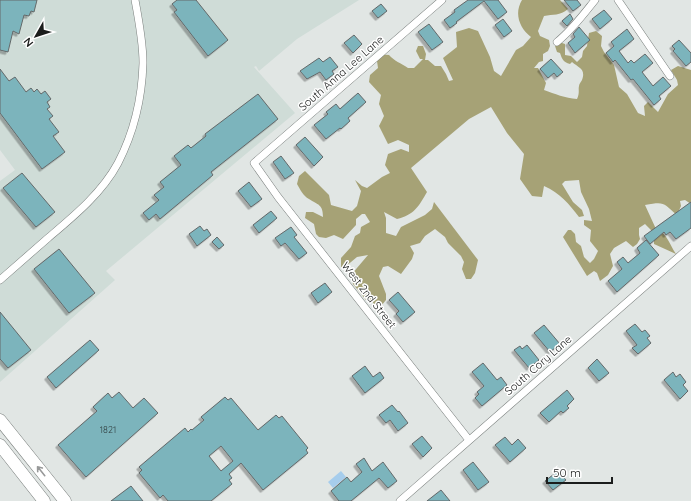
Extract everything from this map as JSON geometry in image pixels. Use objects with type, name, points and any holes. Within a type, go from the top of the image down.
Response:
[{"type":"main road","points":[[0,420],[65,501]]},
{"type":"main road","points":[[0,445],[44,501]]},
{"type":"street","points":[[0,280],[87,203],[118,163],[132,131],[142,82],[142,44],[136,0]]},
{"type":"street","name":"South Anna Lee Lane","points":[[254,163],[442,0]]},
{"type":"street","points":[[557,42],[580,20],[595,0]]},
{"type":"street","points":[[618,0],[670,76]]},
{"type":"street","name":"West 2nd Street","points":[[254,163],[274,192],[469,440]]},
{"type":"street","name":"South Cory Lane","points":[[400,501],[691,246]]},
{"type":"shaded area","points":[[0,0],[359,0],[297,39],[259,71],[256,66],[254,67],[295,113],[106,271],[115,280],[0,382],[0,181],[15,170],[0,150]]},
{"type":"shaded area","points":[[522,0],[560,0],[568,9],[559,14],[544,16],[538,31],[540,36],[549,40],[550,46],[548,51],[543,54],[543,61],[539,62],[534,68],[538,68],[546,83],[544,90],[564,97],[577,99],[583,73],[579,67],[572,62],[570,64],[564,61],[560,53],[557,52],[555,46],[558,43],[565,44],[565,55],[571,56],[577,62],[582,57],[583,51],[587,46],[589,33],[596,31],[602,36],[601,46],[614,65],[619,87],[627,94],[638,113],[645,116],[644,106],[648,102],[658,112],[668,94],[678,85],[677,80],[671,70],[678,66],[691,70],[691,204],[685,200],[680,201],[681,206],[677,215],[660,203],[645,205],[656,229],[666,236],[676,254],[654,244],[654,233],[645,224],[639,228],[640,239],[637,244],[633,247],[626,241],[614,248],[610,254],[613,266],[608,275],[600,281],[597,273],[594,271],[587,276],[563,237],[568,230],[571,230],[575,234],[576,242],[581,246],[584,257],[590,263],[594,259],[598,251],[590,241],[591,230],[584,225],[584,220],[592,221],[589,209],[581,192],[579,180],[565,181],[562,184],[573,202],[582,210],[584,216],[579,217],[568,203],[559,195],[544,186],[542,197],[532,196],[520,179],[524,154],[507,133],[491,107],[469,119],[411,168],[427,192],[412,212],[397,219],[384,212],[386,218],[386,233],[396,236],[401,227],[425,215],[432,209],[434,202],[478,260],[475,273],[471,279],[466,279],[462,269],[464,262],[461,256],[448,243],[445,237],[435,229],[425,236],[420,243],[410,246],[414,253],[412,259],[401,274],[388,266],[383,267],[379,276],[386,294],[386,300],[381,306],[381,315],[377,313],[372,300],[366,300],[353,284],[351,275],[368,255],[357,257],[345,267],[341,267],[341,258],[351,247],[355,236],[360,233],[361,227],[370,222],[365,214],[362,214],[356,219],[356,225],[343,239],[334,235],[326,238],[319,237],[316,234],[314,224],[305,218],[306,212],[313,212],[323,217],[322,210],[319,205],[307,198],[302,192],[297,184],[299,176],[305,171],[329,195],[331,205],[352,211],[357,206],[361,191],[355,180],[367,188],[390,173],[385,165],[388,154],[401,149],[409,152],[409,145],[398,140],[388,144],[379,126],[384,116],[379,104],[381,95],[369,82],[370,75],[378,68],[376,54],[389,55],[408,68],[414,68],[423,59],[420,59],[416,51],[418,46],[423,46],[426,54],[425,60],[428,60],[435,66],[441,66],[449,81],[453,80],[443,58],[457,47],[456,32],[469,28],[478,31],[490,57],[494,71],[501,76],[516,50],[523,46],[531,37],[523,29],[519,20],[518,10]]},
{"type":"water","points":[[341,471],[346,477],[333,488],[328,482]]},
{"type":"building","points":[[0,0],[37,0],[34,12],[31,11],[29,16],[24,15],[19,34],[13,31],[8,52],[0,50]]},
{"type":"building","points":[[177,0],[196,0],[228,40],[208,56],[174,12],[177,10],[172,4]]},
{"type":"building","points":[[468,0],[498,0],[507,12],[498,19],[484,1],[450,28],[444,20],[455,12],[454,10]]},
{"type":"building","points":[[564,0],[577,0],[581,5],[573,11]]},
{"type":"building","points":[[381,4],[387,11],[378,18],[372,11]]},
{"type":"building","points":[[604,10],[612,19],[600,29],[592,19]]},
{"type":"building","points":[[570,14],[573,19],[567,26],[562,21]]},
{"type":"building","points":[[503,19],[512,31],[504,37],[495,25]]},
{"type":"building","points":[[429,24],[443,42],[432,50],[418,32]]},
{"type":"building","points":[[579,27],[590,40],[575,53],[568,43],[575,37],[573,34]]},
{"type":"building","points":[[627,29],[634,39],[619,51],[628,63],[631,60],[634,63],[645,54],[653,63],[642,72],[653,86],[663,77],[671,86],[659,96],[661,99],[654,105],[633,79],[631,80],[615,60],[613,62],[606,53],[614,46],[611,42]]},
{"type":"building","points":[[354,35],[362,44],[353,53],[344,43]]},
{"type":"building","points":[[679,40],[691,53],[691,62],[686,66],[673,51],[675,49],[672,46]]},
{"type":"building","points":[[330,57],[338,67],[332,71],[334,74],[326,80],[320,72],[307,79],[300,71],[319,58],[323,62]]},
{"type":"building","points":[[551,59],[563,72],[557,77],[554,73],[548,78],[540,69]]},
{"type":"building","points":[[0,69],[9,81],[15,77],[26,92],[31,88],[34,92],[37,89],[41,94],[45,91],[51,99],[47,102],[50,107],[47,109],[53,116],[49,119],[59,132],[53,136],[65,152],[42,169],[0,113]]},
{"type":"building","points":[[358,93],[366,102],[348,118],[350,121],[326,139],[314,125],[328,114],[326,112],[336,104],[340,109]]},
{"type":"building","points":[[258,94],[278,119],[211,172],[213,175],[160,219],[156,214],[149,220],[143,213],[159,200],[154,195],[164,187],[160,182],[181,165],[174,156],[188,145],[191,148],[206,136],[205,134]]},
{"type":"building","points":[[305,137],[323,157],[314,166],[296,145]]},
{"type":"building","points":[[281,156],[294,173],[285,179],[273,162]]},
{"type":"building","points":[[22,173],[55,212],[36,227],[3,188]]},
{"type":"building","points":[[249,182],[262,199],[251,207],[238,191]]},
{"type":"building","points":[[691,202],[691,228],[676,239],[670,232],[666,235],[664,232],[650,244],[644,236]]},
{"type":"building","points":[[271,211],[277,218],[259,233],[253,225]]},
{"type":"building","points":[[200,226],[204,231],[207,229],[211,235],[197,246],[189,234]]},
{"type":"building","points":[[291,227],[297,235],[294,237],[307,253],[299,259],[285,243],[281,246],[275,238]]},
{"type":"building","points":[[217,237],[224,245],[219,249],[212,242]]},
{"type":"building","points":[[646,240],[659,255],[617,292],[608,281],[622,269],[617,262],[623,257],[628,263],[640,253],[637,248]]},
{"type":"building","points":[[59,249],[95,293],[69,313],[34,269]]},
{"type":"building","points":[[325,283],[332,292],[318,303],[311,293]]},
{"type":"building","points":[[398,292],[415,312],[403,322],[396,314],[399,311],[389,300]]},
{"type":"building","points":[[0,312],[31,350],[8,368],[0,359]]},
{"type":"building","points":[[635,324],[642,332],[645,330],[650,336],[647,338],[651,343],[638,354],[632,348],[637,345],[626,331]]},
{"type":"building","points":[[544,325],[560,344],[550,352],[534,333]]},
{"type":"building","points":[[90,340],[99,350],[56,388],[47,377]]},
{"type":"building","points":[[527,345],[539,360],[529,368],[514,350],[520,346],[522,349]]},
{"type":"building","points":[[597,359],[609,373],[599,381],[588,368]]},
{"type":"building","points":[[483,363],[497,380],[501,377],[507,385],[482,406],[475,398],[479,394],[477,392],[484,386],[472,372]]},
{"type":"building","points":[[365,366],[373,377],[380,372],[384,378],[365,393],[352,376]]},
{"type":"building","points":[[673,372],[676,377],[680,374],[686,382],[683,385],[688,391],[680,399],[664,380]]},
{"type":"building","points":[[567,390],[574,399],[567,406],[569,408],[563,413],[561,411],[549,422],[540,413]]},
{"type":"building","points":[[119,392],[133,408],[144,398],[158,413],[86,477],[58,445],[97,411],[93,407],[108,393],[112,398]]},
{"type":"building","points":[[225,397],[228,400],[231,398],[258,430],[276,415],[279,418],[282,416],[308,448],[306,450],[308,453],[263,490],[241,463],[229,474],[232,478],[229,480],[232,484],[211,501],[168,501],[163,495],[160,498],[139,473],[142,470],[139,467],[185,428],[188,432],[191,429],[192,430],[204,420],[201,417]],"holes":[[[221,446],[233,461],[221,471],[209,456]]]},
{"type":"building","points":[[392,405],[398,412],[399,411],[408,423],[398,431],[390,420],[386,423],[379,415]]},
{"type":"building","points":[[422,436],[432,448],[423,457],[412,444]]},
{"type":"building","points":[[505,437],[512,445],[518,439],[526,448],[510,462],[495,445]]},
{"type":"building","points":[[364,458],[372,471],[383,462],[397,481],[388,488],[379,478],[351,501],[339,501],[331,491],[347,477],[351,482],[362,472],[356,464]]},
{"type":"building","points":[[473,462],[489,482],[478,490],[463,470]]},
{"type":"building","points":[[558,471],[566,480],[553,490],[545,481]]},
{"type":"building","points":[[131,486],[143,501],[111,501]]},
{"type":"building","points":[[441,490],[450,501],[427,501]]}]
